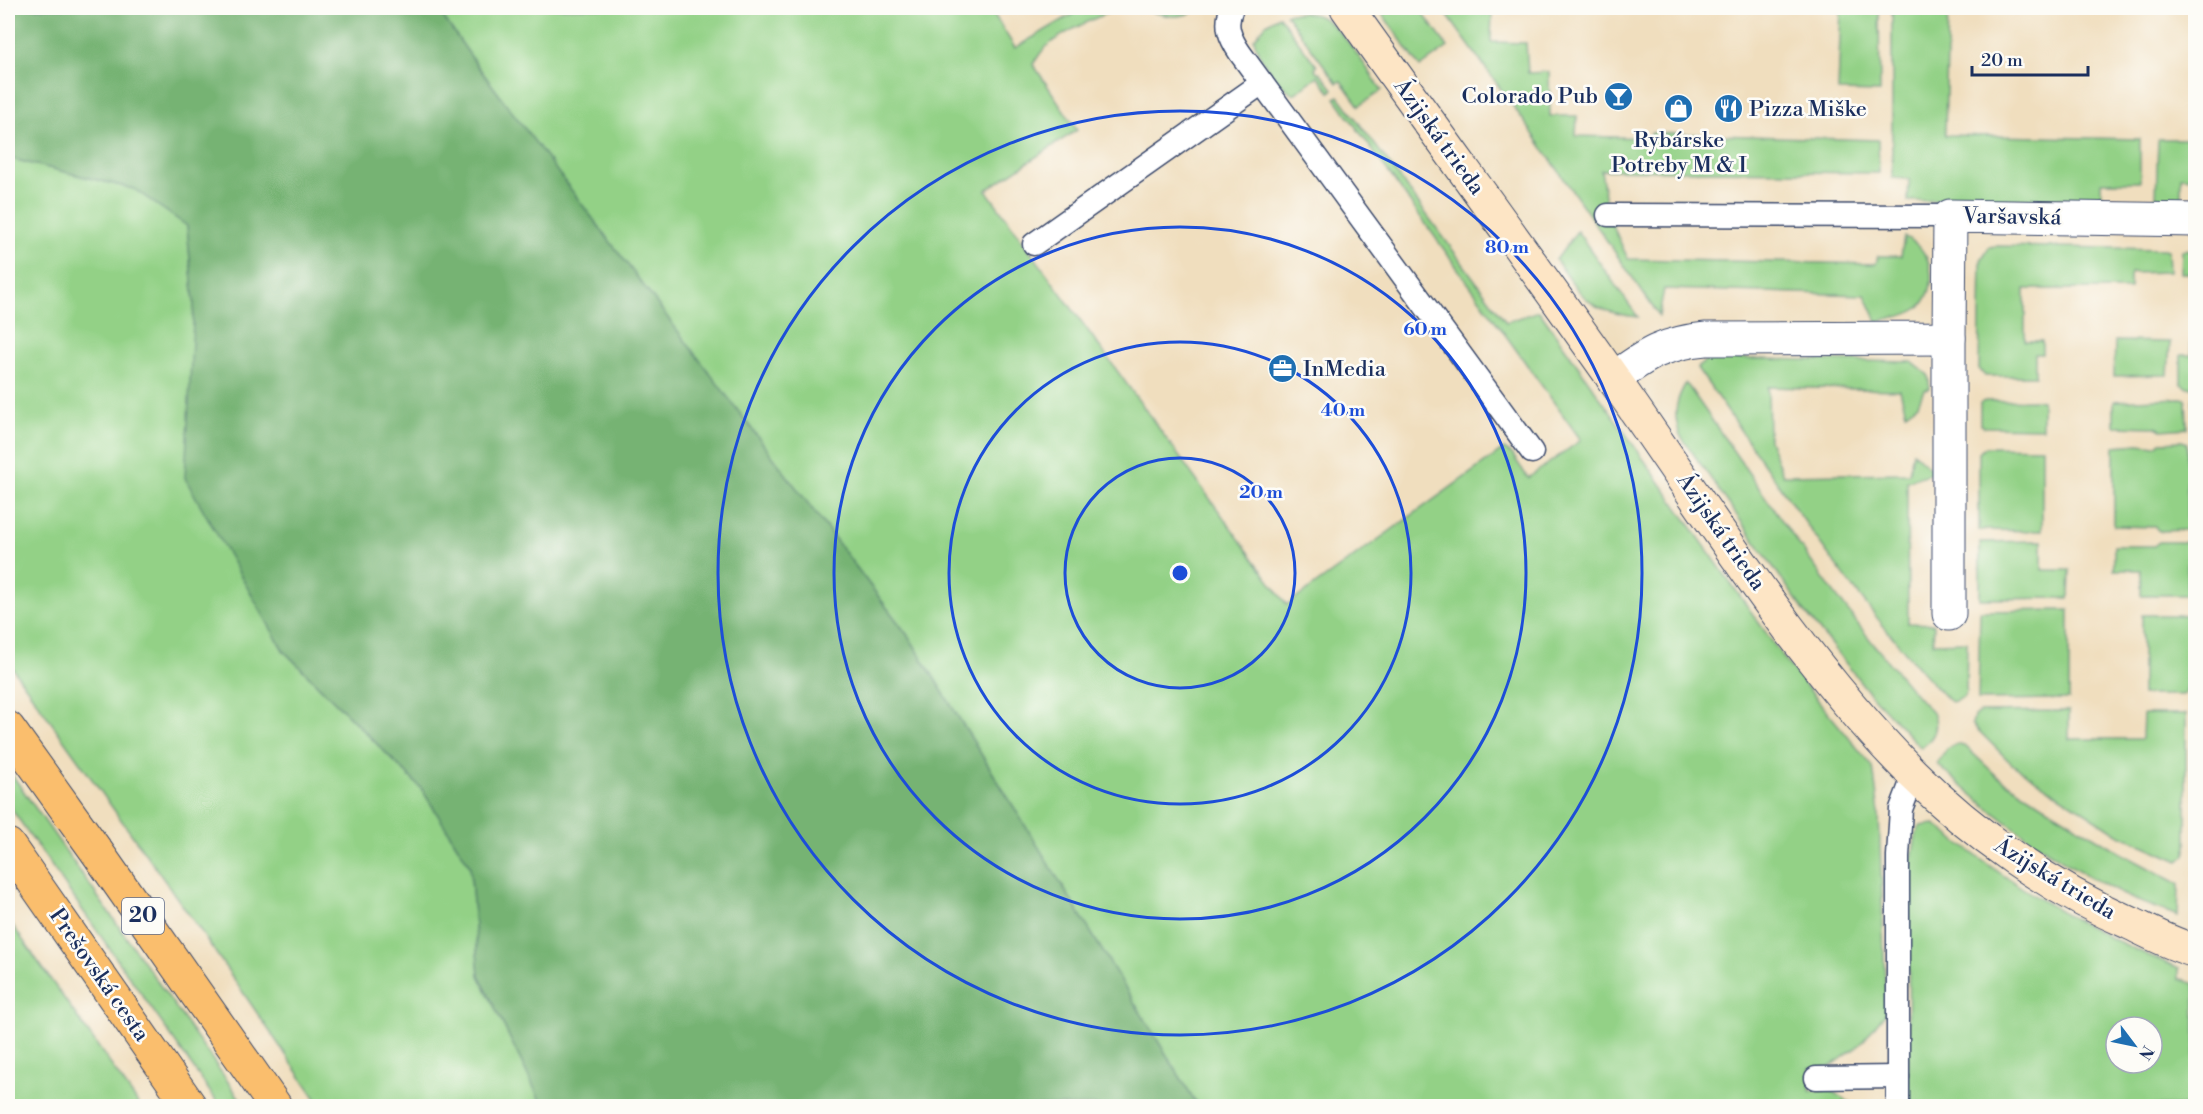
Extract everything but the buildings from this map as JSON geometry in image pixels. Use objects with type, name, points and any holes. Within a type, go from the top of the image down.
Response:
[{"type":"highway","name":"20","points":[[8,728],[104,861],[275,1107]]},
{"type":"highway","name":"Prešovská cesta","points":[[8,845],[190,1107]]},
{"type":"street","name":"Ázijská trieda","points":[[1347,8],[1775,609],[1869,727],[1914,775],[1983,835],[2045,878],[2112,915],[2196,951]]},
{"type":"street","name":"Varšavská","points":[[1949,614],[1950,216],[2196,220]]},
{"type":"street","points":[[1613,379],[1652,352],[1686,341],[1949,338]]},
{"type":"lane","points":[[1232,8],[1227,17],[1229,36],[1532,452]]},
{"type":"lane","points":[[1034,244],[1262,83]]},
{"type":"lane","points":[[1608,215],[1950,216]]},
{"type":"lane","points":[[1898,1107],[1898,856],[1901,809],[1914,775]]},
{"type":"lane","points":[[1816,1078],[1898,1077]]},
{"type":"green space","points":[[8,8],[437,8],[479,68],[909,637],[1198,1106],[543,1106],[479,975],[470,866],[421,788],[283,650],[185,478],[194,303],[187,226],[134,189],[8,158]]},
{"type":"green space","points":[[437,8],[990,8],[1015,48],[1083,8],[1130,8],[1111,12],[1087,22],[1043,50],[1033,64],[1077,130],[986,190],[1287,605],[1504,449],[1512,454],[1528,478],[1581,440],[1335,98],[1339,96],[1506,322],[1539,311],[1788,664],[1873,767],[1879,813],[1886,1012],[1861,1044],[1830,1067],[1810,1068],[1810,1091],[1830,1090],[1855,1106],[1198,1106],[909,637],[479,68]]},
{"type":"green space","points":[[1130,8],[1202,8],[1191,13],[1173,16]]},
{"type":"green space","points":[[1378,8],[1419,8],[1448,47],[1420,67]]},
{"type":"green space","points":[[1442,8],[1492,8],[1491,42],[1526,43],[1528,73],[1549,72],[1550,116],[1577,116],[1576,136],[1651,138],[1651,133],[1878,140],[1879,173],[1601,170],[1608,215],[1628,259],[1876,264],[1878,256],[1901,256],[1904,237],[1914,242],[1927,259],[1931,280],[1925,301],[1908,314],[1877,321],[1865,295],[1664,289],[1659,316],[1529,128]]},
{"type":"green space","points":[[1841,8],[1879,8],[1880,92],[1838,91]]},
{"type":"green space","points":[[1892,8],[1948,8],[1945,135],[2140,139],[2140,182],[2101,182],[2101,198],[1908,201],[1909,179],[1892,178]]},
{"type":"green space","points":[[1286,14],[1316,15],[1335,27],[1382,90],[1359,106],[1341,81],[1337,83]]},
{"type":"green space","points":[[1279,16],[1317,66],[1315,69],[1333,89],[1330,92],[1318,76],[1294,94],[1268,69],[1259,54],[1254,39],[1266,24]]},
{"type":"green space","points":[[2158,139],[2195,139],[2195,178],[2181,177],[2181,199],[2156,199]]},
{"type":"green space","points":[[8,158],[134,189],[187,225],[194,303],[283,650],[421,788],[470,866],[479,975],[543,1106],[321,1106],[200,930],[8,662]]},
{"type":"green space","points":[[1577,231],[1638,317],[1597,307],[1581,294],[1556,260]]},
{"type":"green space","points":[[1989,247],[2165,249],[2168,250],[2169,272],[2130,273],[2130,289],[2025,289],[2025,341],[2042,341],[2042,354],[2035,354],[2035,376],[1985,376],[1979,369],[1981,260]]},
{"type":"green space","points":[[2195,249],[2195,273],[2181,273],[2182,250]]},
{"type":"green space","points":[[2115,341],[2170,342],[2168,375],[2114,376]]},
{"type":"green space","points":[[2191,341],[2195,341],[2195,387],[2187,387],[2182,384],[2181,380],[2181,355],[2192,355]]},
{"type":"green space","points":[[1713,358],[1912,362],[1928,375],[1930,389],[1924,390],[1918,404],[1906,413],[1900,390],[1768,387],[1769,440],[1783,475],[1909,473],[1913,452],[1934,472],[1907,481],[1908,623],[1934,624],[1933,643],[1967,642],[1966,692],[1963,698],[1952,702],[1947,699],[1879,621],[1816,538],[1697,368]]},
{"type":"green space","points":[[1686,383],[1835,595],[1934,715],[1936,725],[1933,734],[1921,748],[1871,695],[1805,612],[1680,435],[1676,421],[1676,408]]},
{"type":"green space","points":[[2196,398],[2195,663],[2193,399]]},
{"type":"green space","points":[[2186,399],[2187,428],[2161,430],[2156,427],[2114,426],[2114,401]]},
{"type":"green space","points":[[2042,401],[2042,428],[1984,427],[1980,425],[1980,403]]},
{"type":"green space","points":[[2182,441],[2187,443],[2187,530],[2159,531],[2155,527],[2114,526],[2114,446],[2139,444],[2156,446],[2161,442]]},
{"type":"green space","points":[[1985,447],[2042,448],[2042,531],[1979,530],[1979,453]]},
{"type":"green space","points":[[2042,541],[2042,570],[2070,570],[2069,598],[1980,599],[1980,542]]},
{"type":"green space","points":[[2159,542],[2188,542],[2187,595],[2141,595],[2141,570],[2114,570],[2114,546],[2154,546]]},
{"type":"green space","points":[[2069,610],[2069,699],[1978,700],[1980,611]]},
{"type":"green space","points":[[2142,615],[2188,615],[2187,687],[2186,692],[2182,695],[2142,695]]},
{"type":"green space","points":[[2069,711],[2069,739],[2142,739],[2143,714],[2186,714],[2186,855],[2179,861],[2118,834],[2013,765],[1972,724],[1974,716],[1980,712]]},
{"type":"green space","points":[[1957,744],[1966,747],[1998,777],[2119,852],[2179,884],[2178,916],[2129,898],[2090,877],[2021,833],[1978,800],[1937,764],[1947,749]]},
{"type":"green space","points":[[8,769],[245,1106],[220,1106],[8,804]]},
{"type":"green space","points":[[1935,824],[1993,868],[2051,906],[2112,939],[2179,968],[2179,979],[2195,984],[2195,1106],[1908,1106],[1909,876],[1916,835],[1920,826]]},
{"type":"green space","points":[[8,919],[140,1106],[8,1106]]},
{"type":"place","name":"Colorado Pub","points":[[1619,96]]},
{"type":"place","name":"Rybárske Potreby M & I","points":[[1679,108]]},
{"type":"place","name":"Pizza Miške","points":[[1728,109]]},
{"type":"place","name":"InMedia","points":[[1282,369]]}]
